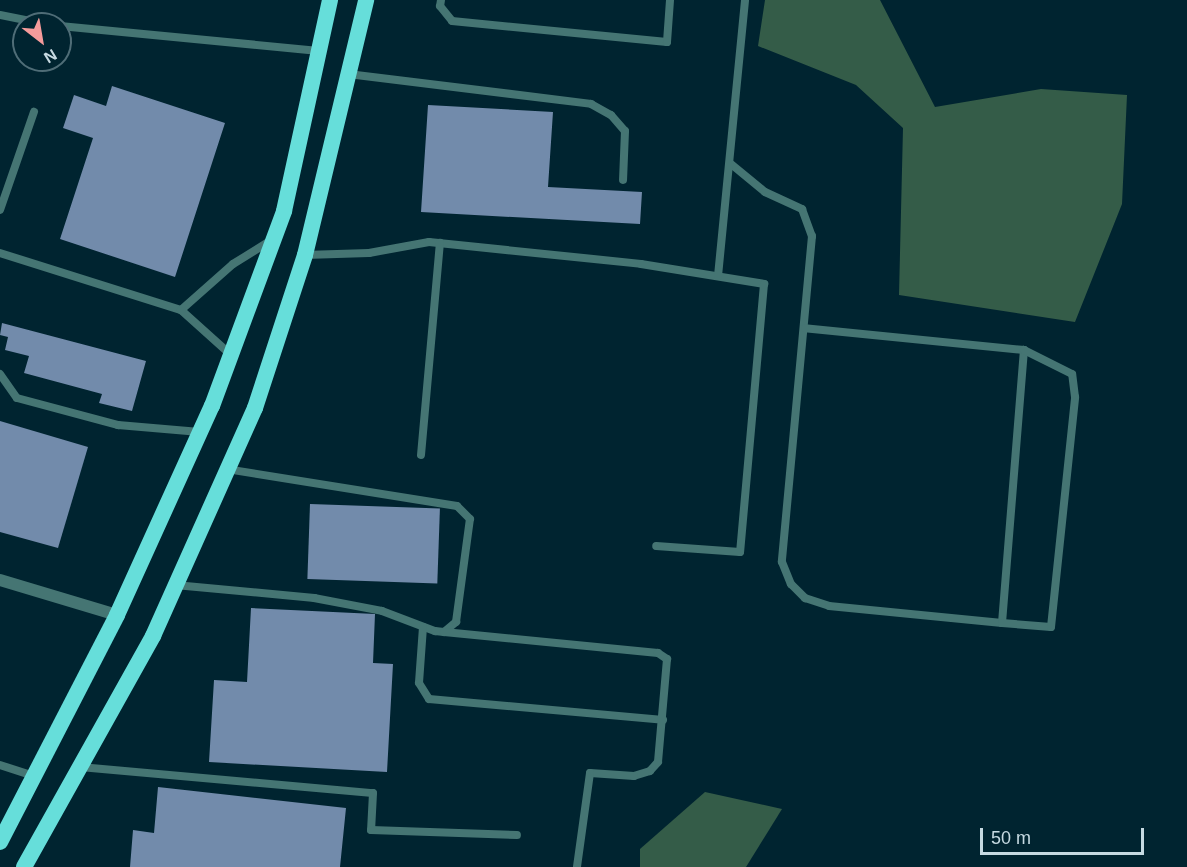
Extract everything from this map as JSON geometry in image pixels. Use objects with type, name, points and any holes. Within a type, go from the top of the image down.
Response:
[{"type":"highway","points":[[1,838],[117,615],[200,432],[231,355],[284,211],[330,0]]},
{"type":"highway","points":[[24,867],[153,636],[255,408],[305,255],[366,0]]},
{"type":"street","points":[[0,580],[117,615]]},
{"type":"lane","points":[[441,0],[440,6],[452,21],[667,42],[670,0]]},
{"type":"lane","points":[[718,276],[731,164],[745,0]]},
{"type":"lane","points":[[72,27],[319,51]]},
{"type":"lane","points":[[348,74],[591,104],[611,115],[625,131],[623,180]]},
{"type":"lane","points":[[0,210],[34,111]]},
{"type":"lane","points":[[731,164],[765,192],[802,209],[812,236],[782,562],[791,584],[805,598],[829,606],[1051,627],[1075,397],[1072,374],[1024,350],[805,328]]},
{"type":"lane","points":[[181,310],[232,264],[273,240]]},
{"type":"lane","points":[[305,255],[369,253],[440,243],[718,276],[764,284],[740,552],[656,546]]},
{"type":"lane","points":[[421,455],[440,243]]},
{"type":"lane","points":[[0,253],[181,310],[231,355]]},
{"type":"lane","points":[[1002,622],[1024,350]]},
{"type":"lane","points":[[0,374],[17,398],[118,425],[200,432]]},
{"type":"lane","points":[[227,470],[457,506],[470,519],[456,622],[444,632]]},
{"type":"lane","points":[[176,585],[325,600],[382,611],[423,627],[444,632],[658,653],[667,659],[658,762],[650,771],[634,776],[590,773],[577,867]]},
{"type":"lane","points":[[423,627],[419,683],[429,699],[663,720]]},
{"type":"lane","points":[[0,765],[34,776]]},
{"type":"lane","points":[[80,767],[373,793],[371,830],[517,835]]},
{"type":"green space","points":[[765,0],[880,0],[935,107],[1041,89],[1127,95],[1122,204],[1075,322],[899,295],[903,128],[856,85],[758,46]]},
{"type":"green space","points":[[705,792],[782,809],[746,867],[640,867],[640,849]]},
{"type":"building","points":[[112,86],[225,123],[175,277],[60,239],[93,138],[63,128],[74,95],[106,106]]},
{"type":"building","points":[[428,105],[553,112],[548,187],[642,192],[640,224],[421,212]]},
{"type":"building","points":[[2,323],[146,361],[132,411],[99,403],[102,394],[24,373],[29,356],[5,350],[8,337],[0,335]]},
{"type":"building","points":[[0,421],[88,447],[58,548],[0,532]]},
{"type":"building","points":[[310,504],[440,509],[437,583],[307,579]]},
{"type":"building","points":[[251,608],[375,614],[373,663],[393,664],[387,772],[209,762],[214,680],[247,682]]},
{"type":"building","points":[[158,787],[346,808],[340,867],[130,867],[133,830],[154,833]]}]
